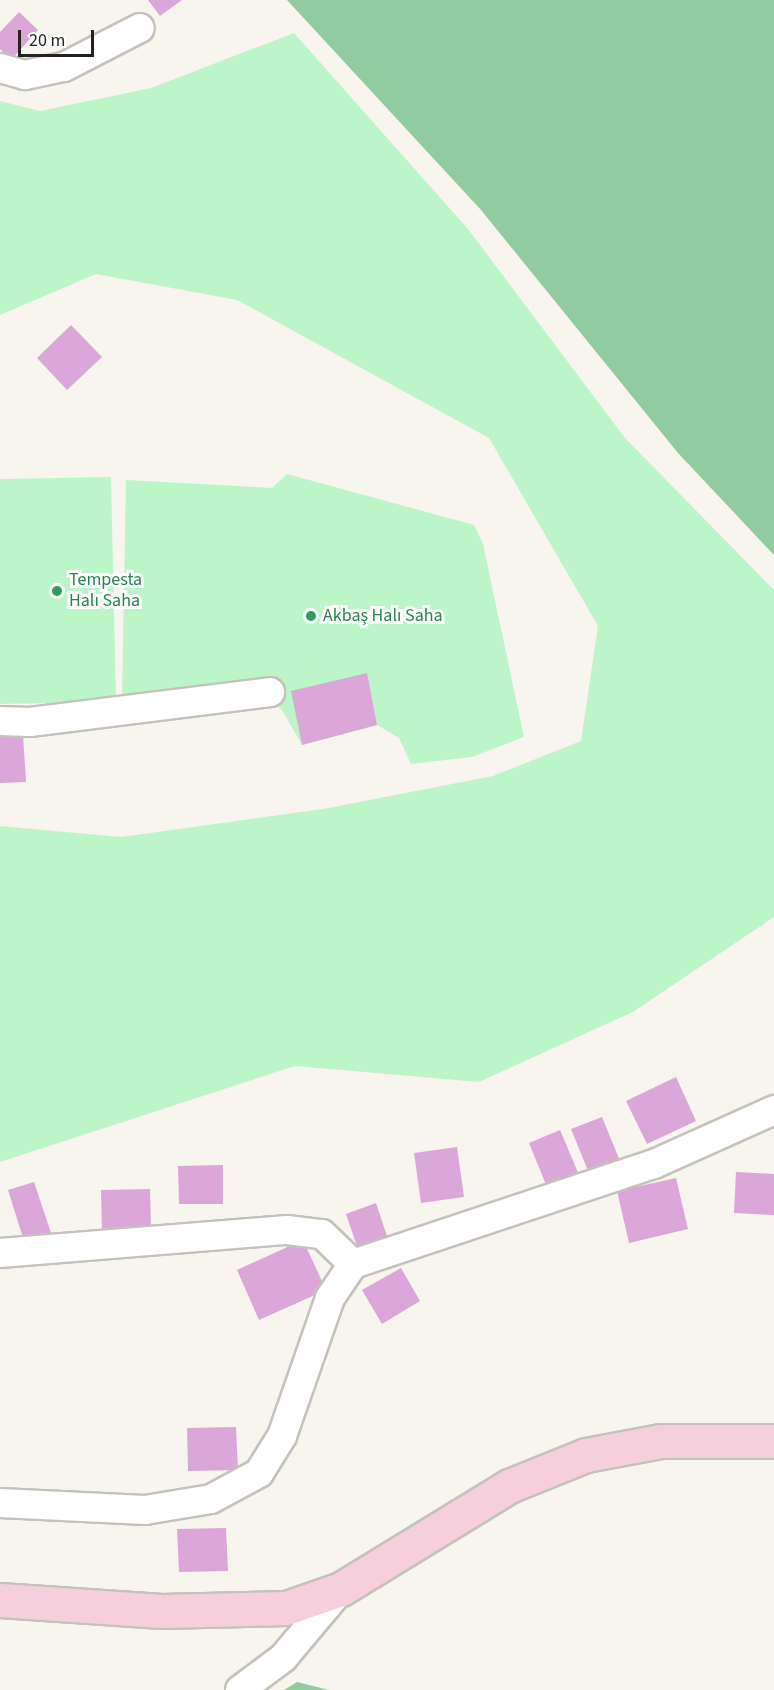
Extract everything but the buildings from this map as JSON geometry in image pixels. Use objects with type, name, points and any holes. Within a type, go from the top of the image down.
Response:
[{"type":"street","points":[[0,68],[25,75],[64,67],[140,28]]},
{"type":"street","points":[[0,721],[30,723],[270,692]]},
{"type":"street","points":[[0,1503],[145,1510],[211,1499],[259,1473],[282,1436],[330,1299],[353,1264],[654,1164],[774,1110]]},
{"type":"street","points":[[0,1253],[287,1230],[322,1234],[353,1264]]},
{"type":"street","points":[[0,1600],[162,1611],[286,1608],[341,1589],[509,1486],[586,1455],[696,1438],[774,1441]]},
{"type":"street","points":[[240,1690],[284,1658],[341,1589]]},
{"type":"green space","points":[[287,0],[774,0],[774,555],[678,453],[481,210]]},
{"type":"green space","points":[[294,33],[468,229],[625,438],[774,590],[774,917],[633,1012],[479,1082],[295,1066],[0,1162],[0,826],[121,837],[323,809],[493,776],[581,741],[598,626],[489,438],[237,300],[96,274],[0,315],[0,101],[40,111],[151,88]]},
{"type":"green space","name":"Akbaş Halı Saha","points":[[287,474],[474,525],[483,544],[524,737],[472,757],[411,764],[399,738],[377,725],[302,745],[282,710],[260,689],[122,698],[126,480],[272,488]]},
{"type":"green space","name":"Tempesta Halı Saha","points":[[111,477],[116,702],[0,704],[0,479]]},
{"type":"green space","points":[[297,1682],[329,1690],[284,1690]]},
{"type":"place","name":"Tempesta Halı Saha","points":[[57,591]]},
{"type":"place","name":"Akbaş Halı Saha","points":[[311,616]]}]
